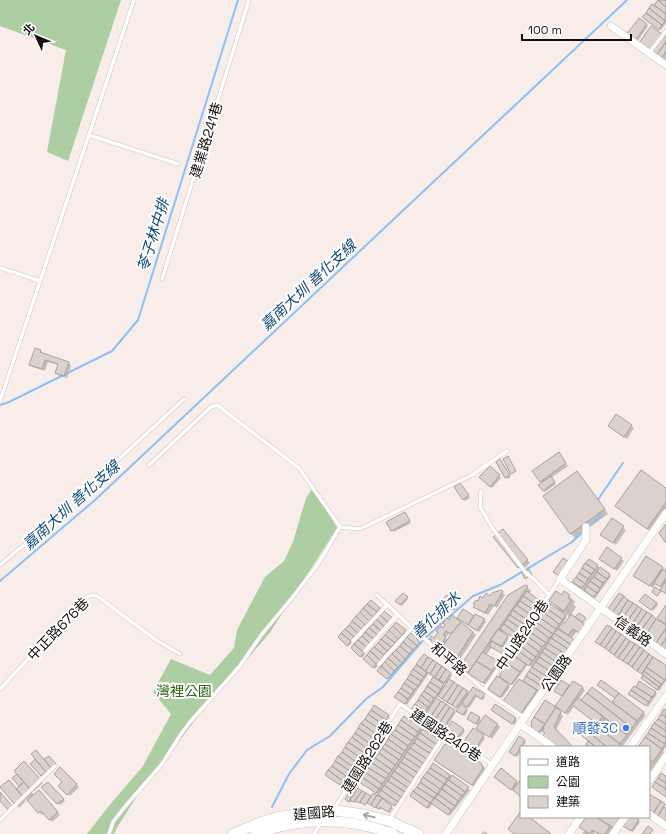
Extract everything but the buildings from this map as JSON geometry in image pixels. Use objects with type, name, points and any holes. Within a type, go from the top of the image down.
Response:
[{"type":"street","points":[[612,26],[666,65]]},
{"type":"street","name":"公園路","points":[[446,834],[520,724],[666,514]]},
{"type":"street","points":[[560,579],[586,540],[586,527]]},
{"type":"street","name":"信義路","points":[[560,579],[666,654]]},
{"type":"street","points":[[631,746],[666,696]]},
{"type":"street","points":[[520,724],[552,746]]},
{"type":"street","points":[[650,780],[666,756]]},
{"type":"street","name":"建國路","points":[[233,834],[265,820],[333,810],[366,815],[389,821],[418,834]]},
{"type":"street","points":[[650,815],[666,826]]},
{"type":"street","points":[[569,834],[580,818]]},
{"type":"street","points":[[613,834],[624,818]]},
{"type":"street","name":"建國路","points":[[256,834],[269,829],[306,822],[323,821],[358,824],[380,832],[393,834]]},
{"type":"lane","points":[[0,402],[134,0]]},
{"type":"lane","name":"建業路241巷","points":[[162,279],[249,0]]},
{"type":"lane","points":[[650,53],[666,31]]},
{"type":"lane","points":[[89,135],[178,164]]},
{"type":"lane","points":[[0,268],[40,281]]},
{"type":"lane","points":[[0,565],[42,530],[184,399]]},
{"type":"lane","points":[[149,465],[211,407],[217,405],[299,468],[340,527],[360,529],[472,475],[506,451]]},
{"type":"lane","points":[[482,491],[480,507],[493,529],[526,573],[549,595]]},
{"type":"lane","points":[[109,834],[113,822],[162,764],[190,722],[239,666],[262,634],[318,564],[340,527]]},
{"type":"lane","name":"中山路240巷","points":[[484,690],[560,579]]},
{"type":"lane","name":"中正路676巷","points":[[0,689],[85,598],[92,595],[97,596],[156,640],[180,654]]},
{"type":"lane","name":"和平路","points":[[377,595],[412,628],[484,690],[525,718]]},
{"type":"lane","points":[[353,641],[387,604]]},
{"type":"lane","points":[[365,651],[398,615]]},
{"type":"lane","points":[[379,664],[412,628]]},
{"type":"lane","name":"建國路240巷","points":[[400,704],[493,765]]},
{"type":"lane","name":"建國路262巷","points":[[333,810],[400,704]]},
{"type":"lane","points":[[389,821],[445,734]]},
{"type":"lane","points":[[0,820],[55,766]]},
{"type":"lane","points":[[314,834],[323,821]]},
{"type":"green space","points":[[0,0],[121,0],[68,161],[47,152],[66,50],[0,26]]},
{"type":"green space","name":"灣裡公園","points":[[314,486],[337,528],[269,634],[207,704],[139,793],[114,834],[87,834],[143,766],[171,714],[153,692],[171,659],[210,675],[234,648],[237,630],[265,577],[284,561],[293,542],[306,498]]},
{"type":"waterway","name":"苓子林中排","points":[[0,405],[9,402],[112,351],[138,320],[238,0]]},
{"type":"waterway","name":"嘉南大圳 善化支線","points":[[0,581],[95,500],[627,0]]},
{"type":"waterway","name":"善化排水","points":[[597,501],[623,463]]},
{"type":"waterway","name":"善化排水","points":[[588,527],[601,515],[600,511]]},
{"type":"waterway","name":"善化排水","points":[[272,807],[289,774],[307,750],[330,736],[366,699],[383,687],[424,639],[473,596],[500,585],[572,542],[584,531]]},
{"type":"place","name":"順發3C","points":[[626,728]]}]
